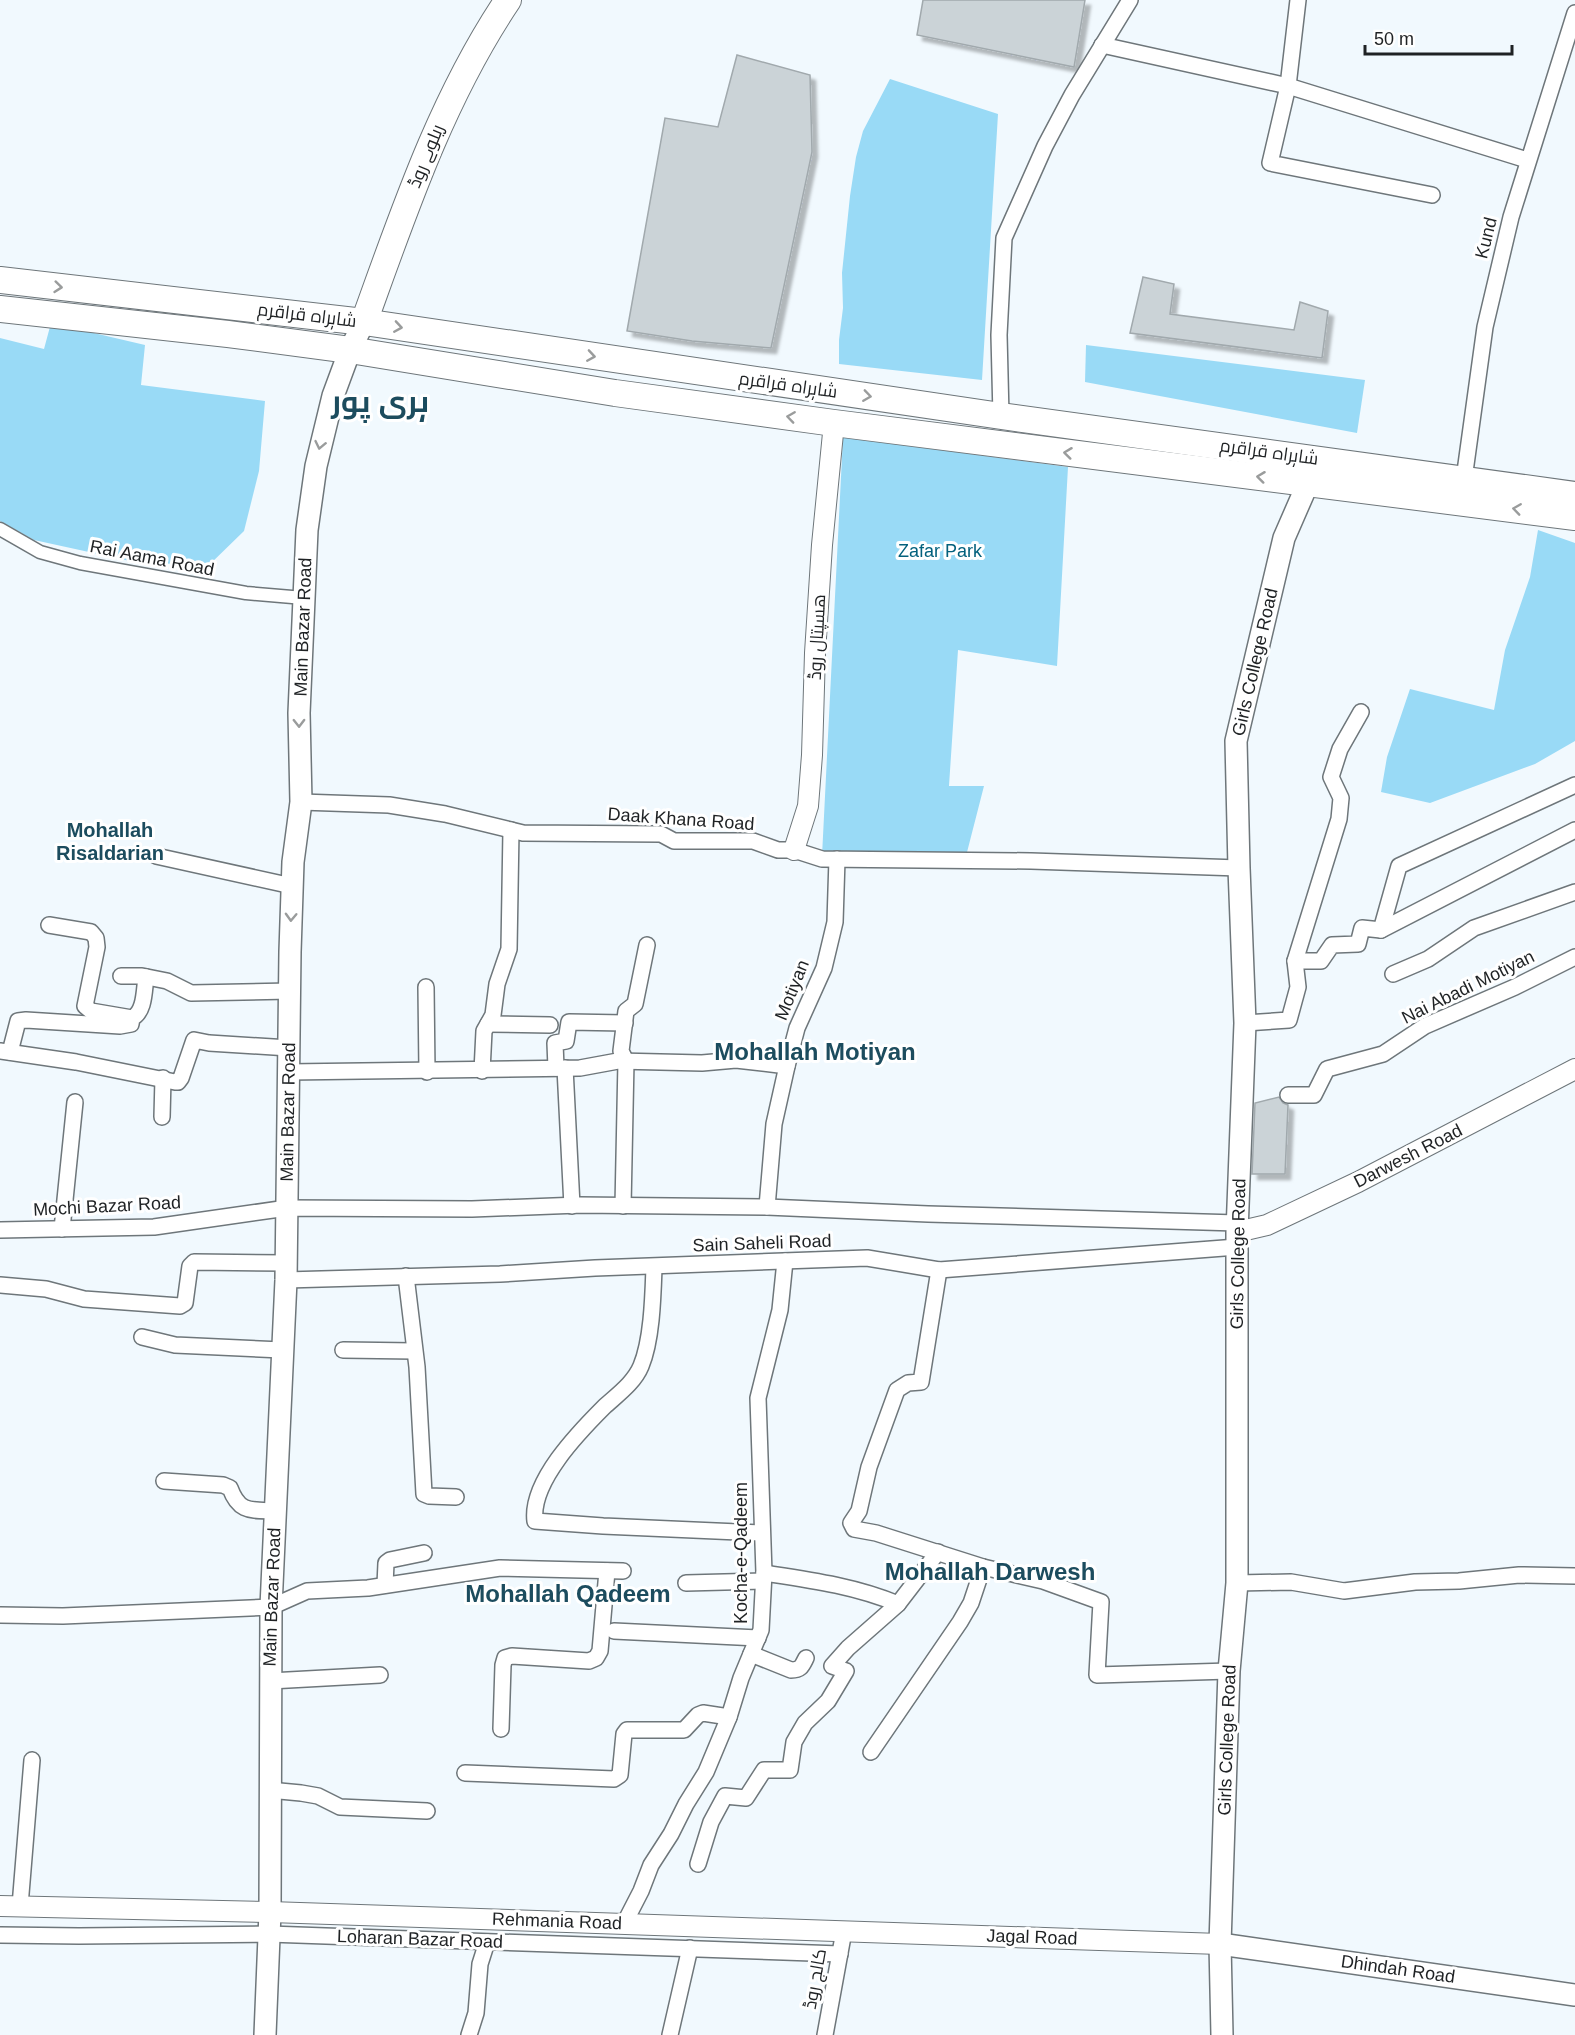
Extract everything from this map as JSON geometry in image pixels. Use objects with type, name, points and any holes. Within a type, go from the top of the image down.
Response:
[{"type":"highway","name":"ریلوے روڈ","points":[[364,322],[422,163],[443,116],[475,54],[508,0]]},
{"type":"highway","name":"شاہراہ قراقرم","points":[[0,280],[364,322],[1000,416],[1575,495]]},
{"type":"highway","name":"شاہراہ قراقرم","points":[[0,309],[350,350],[615,393],[834,423],[1575,517]]},
{"type":"main road","name":"Main Bazar Road","points":[[265,2035],[270,1912],[271,1607],[286,1272],[292,885],[301,802],[299,713],[307,530],[316,466],[333,396],[350,350],[364,322]]},
{"type":"main road","name":"Girls College Road","points":[[1222,2035],[1220,1944],[1229,1671],[1237,1583],[1237,1234],[1245,1023],[1236,741],[1284,538],[1308,483]]},
{"type":"main road","name":"Dhindah Road","points":[[1220,1944],[1575,1995]]},
{"type":"street","points":[[1000,416],[999,335],[1004,238],[1045,146],[1072,95],[1130,0]]},
{"type":"street","points":[[1298,0],[1288,86],[1270,163],[1432,195]]},
{"type":"street","name":"Kund","points":[[1464,479],[1485,327],[1511,217],[1575,13]]},
{"type":"street","points":[[1101,45],[1288,86],[1527,160]]},
{"type":"street","name":"ھسپتال روڈ","points":[[794,850],[808,806],[815,642],[834,423]]},
{"type":"street","name":"Rai Aama Road","points":[[0,530],[40,552],[80,563],[246,593],[304,598]]},
{"type":"street","points":[[1245,1023],[1289,1020],[1298,987],[1295,961],[1339,819],[1341,798],[1331,777],[1340,749],[1361,712]]},
{"type":"street","points":[[1381,930],[1399,866],[1575,785]]},
{"type":"street","name":"Daak Khana Road","points":[[301,802],[389,805],[446,814],[523,833],[661,834],[674,841],[753,841],[778,850],[794,850],[822,859],[1031,861],[1239,868]]},
{"type":"street","points":[[482,1071],[484,1031],[493,1015],[497,984],[509,949],[511,830]]},
{"type":"street","points":[[1295,961],[1321,961],[1332,945],[1358,944],[1362,928],[1381,930],[1575,830]]},
{"type":"street","points":[[156,856],[292,885]]},
{"type":"street","name":"Motiyan","points":[[767,1207],[774,1124],[787,1066],[797,1028],[824,968],[835,922],[837,859]]},
{"type":"street","points":[[1393,974],[1428,959],[1474,928],[1575,892]]},
{"type":"street","points":[[50,925],[91,932],[96,938],[98,947],[85,1006],[92,1011],[132,1018]]},
{"type":"street","points":[[623,1206],[626,1061],[621,1051],[626,1011],[635,1004],[647,945]]},
{"type":"street","name":"Nai Abadi Motiyan","points":[[1288,1095],[1314,1095],[1328,1069],[1383,1054],[1425,1026],[1515,987],[1575,957]]},
{"type":"street","points":[[121,976],[167,981],[191,993],[290,991]]},
{"type":"street","points":[[146,977],[141,1006],[128,1026],[18,1021],[5,1052],[178,1082],[194,1040],[289,1048]]},
{"type":"street","points":[[426,987],[427,1072]]},
{"type":"street","points":[[572,1206],[560,1068],[555,1043],[566,1041],[569,1022],[625,1023]]},
{"type":"street","points":[[488,1024],[550,1025]]},
{"type":"street","points":[[289,1072],[427,1072],[580,1068],[626,1061],[702,1063],[736,1060],[787,1066]]},
{"type":"street","name":"Darwesh Road","points":[[1237,1234],[1267,1225],[1358,1182],[1575,1069]]},
{"type":"street","points":[[162,1117],[163,1078]]},
{"type":"street","points":[[62,1228],[75,1102]]},
{"type":"street","name":"Sain Saheli Road","points":[[287,1208],[767,1207],[928,1214],[1237,1234]]},
{"type":"street","name":"Mochi Bazar Road","points":[[0,1230],[154,1227],[287,1208]]},
{"type":"street","name":"Sain Saheli Road","points":[[0,1285],[46,1289],[84,1299],[180,1306],[185,1304],[189,1266],[194,1262],[286,1272],[406,1276],[867,1258],[939,1270],[1237,1234]]},
{"type":"street","name":"Kocha-e-Qadeem","points":[[624,1923],[641,1891],[651,1865],[706,1773],[761,1630],[764,1577],[758,1398],[780,1310],[785,1261]]},
{"type":"street","points":[[654,1267],[653,1302],[646,1351],[641,1368],[631,1381],[580,1431],[561,1457],[539,1490],[535,1521],[761,1533]]},
{"type":"street","points":[[939,1270],[921,1382],[908,1383],[897,1390],[869,1467],[859,1512],[851,1523],[854,1529],[876,1533],[983,1567],[1043,1581],[1101,1602],[1097,1675],[1229,1671]]},
{"type":"street","points":[[406,1276],[417,1367],[424,1494],[456,1497]]},
{"type":"street","points":[[142,1337],[175,1345],[282,1350]]},
{"type":"street","points":[[343,1350],[414,1351]]},
{"type":"street","points":[[164,1481],[223,1485],[230,1488],[240,1507],[275,1510]]},
{"type":"street","points":[[698,1864],[711,1822],[725,1796],[746,1798],[764,1770],[790,1770],[794,1742],[806,1723],[828,1701],[846,1671],[832,1666],[898,1604],[938,1552]]},
{"type":"street","points":[[385,1585],[386,1563],[390,1560],[424,1553]]},
{"type":"street","points":[[871,1752],[960,1622],[971,1603],[983,1567]]},
{"type":"street","points":[[0,1615],[63,1616],[271,1607],[307,1591],[385,1585],[500,1568],[615,1571],[600,1651],[596,1658],[590,1660],[512,1656],[505,1658],[501,1729]]},
{"type":"street","points":[[1237,1583],[1291,1582],[1344,1591],[1414,1582],[1459,1581],[1519,1575],[1575,1576]]},
{"type":"street","points":[[686,1583],[764,1577],[840,1585],[872,1593],[898,1604]]},
{"type":"street","points":[[614,1631],[758,1638]]},
{"type":"street","points":[[752,1654],[791,1670],[798,1670],[802,1667],[806,1658]]},
{"type":"street","points":[[270,1681],[380,1675]]},
{"type":"street","points":[[465,1773],[614,1779],[620,1775],[624,1734],[627,1730],[684,1730],[698,1715],[703,1713],[729,1717]]},
{"type":"street","points":[[32,1760],[10,1906],[270,1912]]},
{"type":"street","points":[[269,1790],[318,1796],[340,1807],[427,1811]]},
{"type":"street","name":"Rehmania Road","points":[[270,1912],[844,1931]]},
{"type":"street","name":"Jagal Road","points":[[844,1931],[1220,1944]]},
{"type":"street","name":"کالج روڈ","points":[[825,2035],[844,1931]]},
{"type":"street","name":"Loharan Bazar Road","points":[[0,1935],[269,1934],[840,1954]]},
{"type":"street","points":[[469,2035],[476,2013],[480,1964],[487,1942]]},
{"type":"street","points":[[670,2035],[690,1948]]},
{"type":"green space","points":[[890,79],[998,114],[982,380],[839,364],[843,308],[842,273],[856,157],[863,131]]},
{"type":"green space","points":[[51,323],[145,345],[141,385],[265,401],[259,471],[244,531],[205,569],[186,565],[130,561],[34,540],[0,521],[0,338],[44,349]]},
{"type":"green space","points":[[1086,345],[1365,380],[1357,433],[1085,382]]},
{"type":"green space","name":"Zafar Park","points":[[843,437],[1068,467],[1057,666],[958,650],[949,786],[984,786],[965,860],[822,856]]},
{"type":"green space","points":[[1538,530],[1575,543],[1575,741],[1535,764],[1430,803],[1381,792],[1387,757],[1410,689],[1494,710],[1505,650],[1530,577]]},
{"type":"building","points":[[923,0],[1085,0],[1074,67],[917,35]]},
{"type":"building","points":[[737,55],[810,75],[812,152],[771,348],[692,341],[627,331],[665,118],[718,127]]},
{"type":"building","points":[[1143,277],[1174,284],[1170,314],[1294,330],[1300,302],[1328,311],[1322,358],[1130,333]]},
{"type":"building","points":[[1279,1097],[1283,1103],[1288,1105],[1285,1174],[1252,1174],[1255,1103]]},
{"type":"district","name":"ہری پور","points":[[380,402]]},
{"type":"district","name":"Mohallah Risaldarian","points":[[110,842]]},
{"type":"district","name":"Mohallah Motiyan","points":[[815,1052]]},
{"type":"district","name":"Mohallah Darwesh","points":[[990,1572]]},
{"type":"district","name":"Mohallah Qadeem","points":[[568,1594]]}]
